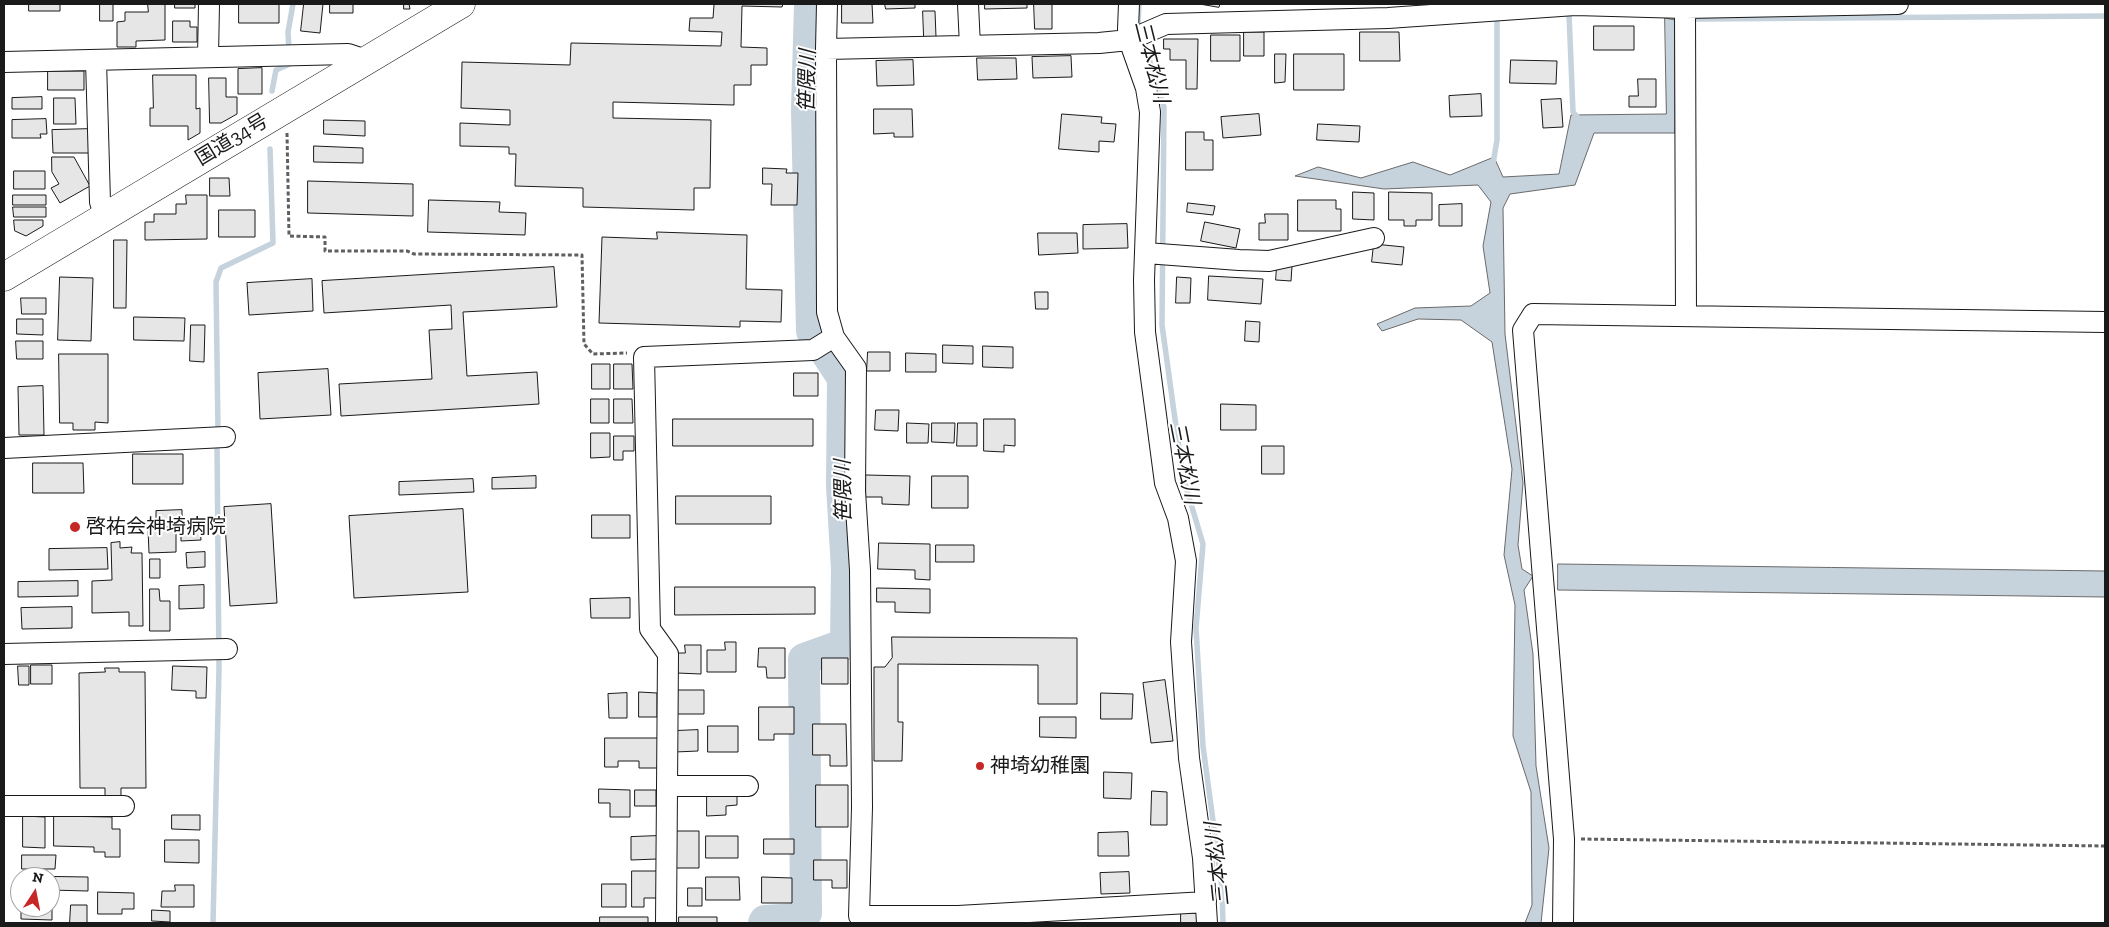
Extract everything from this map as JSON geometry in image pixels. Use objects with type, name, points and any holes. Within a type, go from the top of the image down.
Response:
[{"type":"highway","name":"国道34号","points":[[4,277],[366,60],[435,11],[461,4]]},
{"type":"street","points":[[208,57],[210,4]]},
{"type":"street","points":[[827,4],[827,312],[834,337],[856,368],[855,490],[860,570],[862,757],[852,920],[1206,902]]},
{"type":"street","points":[[968,4],[970,46]]},
{"type":"street","points":[[1129,4],[1128,30],[1146,88],[1150,112],[1144,280],[1145,332],[1165,483],[1178,518],[1186,561],[1181,642],[1189,758],[1203,858],[1207,923]]},
{"type":"street","points":[[826,49],[1100,43],[1130,40],[1166,24],[1388,18],[1575,4],[1685,8],[1898,4]]},
{"type":"street","points":[[1685,8],[1686,316]]},
{"type":"street","points":[[4,62],[348,54],[366,60]]},
{"type":"street","points":[[96,60],[100,202],[105,216]]},
{"type":"street","points":[[1146,253],[1269,261],[1374,238]]},
{"type":"street","points":[[1563,923],[1564,839],[1523,330],[1533,314],[2105,322]]},
{"type":"street","points":[[666,923],[668,654],[650,630],[644,357],[813,350],[834,337]]},
{"type":"street","points":[[4,448],[215,438]]},
{"type":"street","points":[[4,654],[217,648]]},
{"type":"street","points":[[667,786],[748,786]]},
{"type":"street","points":[[4,806],[124,806]]},
{"type":"path","points":[[279,112],[287,124],[289,236],[325,236],[326,251],[407,251],[414,254],[582,255],[584,344],[593,354],[636,353],[644,357]]},
{"type":"path","points":[[1564,839],[2105,846]]},
{"type":"shaded area","points":[[1665,18],[1675,20],[1675,133],[1594,133],[1575,185],[1510,194],[1503,208],[1505,334],[1523,483],[1518,545],[1522,569],[1533,576],[1524,590],[1533,654],[1536,766],[1549,848],[1541,923],[1525,923],[1532,905],[1531,792],[1513,736],[1515,605],[1504,555],[1512,469],[1492,342],[1461,320],[1418,319],[1382,331],[1377,324],[1415,308],[1471,306],[1490,293],[1483,246],[1491,202],[1478,185],[1384,189],[1295,176],[1318,167],[1361,178],[1413,162],[1450,175],[1494,157],[1503,177],[1559,174],[1571,115],[1666,114]]},
{"type":"shaded area","points":[[1558,564],[2105,571],[2105,597],[1558,590]]},
{"type":"building","points":[[29,4],[60,4],[60,11],[29,11]]},
{"type":"building","points":[[100,4],[113,4],[113,21],[100,21]]},
{"type":"building","points":[[148,4],[165,4],[165,40],[136,41],[136,47],[117,47],[117,22],[125,21],[125,12],[148,12]]},
{"type":"building","points":[[175,4],[195,4],[195,8],[175,8]]},
{"type":"building","points":[[239,4],[279,4],[279,23],[239,23]]},
{"type":"building","points":[[304,4],[323,4],[320,33],[301,31]]},
{"type":"building","points":[[330,4],[353,4],[353,13],[330,13]]},
{"type":"building","points":[[404,4],[409,4],[410,9],[404,9]]},
{"type":"building","points":[[703,4],[783,4],[782,7],[742,6],[741,47],[767,48],[767,65],[751,65],[751,85],[734,85],[734,105],[613,102],[613,118],[711,120],[710,188],[694,188],[694,210],[583,207],[583,188],[515,186],[516,154],[509,154],[509,147],[460,146],[460,123],[510,125],[510,110],[461,108],[462,62],[570,65],[571,43],[721,46],[722,32],[689,31],[690,18],[713,18],[714,5]]},
{"type":"building","points":[[842,4],[872,4],[873,23],[842,23]]},
{"type":"building","points":[[885,4],[915,4],[915,8],[886,9]]},
{"type":"building","points":[[985,4],[1027,4],[1027,8],[985,9]]},
{"type":"building","points":[[1034,4],[1052,4],[1052,29],[1035,29]]},
{"type":"building","points":[[1200,4],[1220,4],[1219,7]]},
{"type":"building","points":[[923,11],[935,11],[936,37],[924,37]]},
{"type":"building","points":[[173,21],[190,21],[190,27],[197,27],[197,42],[173,42]]},
{"type":"building","points":[[1594,26],[1634,26],[1634,50],[1594,50]]},
{"type":"building","points":[[1244,32],[1264,32],[1264,56],[1244,56]]},
{"type":"building","points":[[1360,32],[1399,32],[1400,61],[1360,61]]},
{"type":"building","points":[[1211,35],[1240,35],[1240,61],[1211,61]]},
{"type":"building","points":[[1164,39],[1198,39],[1197,89],[1186,89],[1186,60],[1170,60],[1170,49],[1164,49]]},
{"type":"building","points":[[1275,54],[1286,54],[1285,82],[1275,83]]},
{"type":"building","points":[[1294,54],[1344,54],[1344,90],[1294,90]]},
{"type":"building","points":[[1071,56],[1072,77],[1033,78],[1032,57]]},
{"type":"building","points":[[977,58],[1016,58],[1017,79],[978,80]]},
{"type":"building","points":[[913,60],[914,85],[877,86],[876,61]]},
{"type":"building","points":[[1511,60],[1557,61],[1556,84],[1510,83]]},
{"type":"building","points":[[262,68],[262,94],[238,94],[238,69]]},
{"type":"building","points":[[48,71],[84,71],[84,90],[48,90]]},
{"type":"building","points":[[153,75],[196,75],[196,109],[200,108],[200,133],[188,140],[188,126],[150,126],[150,108],[153,108]]},
{"type":"building","points":[[209,78],[226,78],[226,97],[237,97],[237,114],[221,123],[210,123]]},
{"type":"building","points":[[1638,79],[1656,79],[1656,107],[1629,107],[1629,96],[1638,96]]},
{"type":"building","points":[[1481,94],[1482,116],[1450,117],[1449,96]]},
{"type":"building","points":[[42,97],[42,109],[12,109],[12,98]]},
{"type":"building","points":[[54,98],[75,98],[76,124],[54,124]]},
{"type":"building","points":[[1561,99],[1563,127],[1543,128],[1541,100]]},
{"type":"building","points":[[874,109],[912,109],[913,137],[894,137],[894,133],[874,134]]},
{"type":"building","points":[[1062,114],[1102,117],[1101,123],[1116,124],[1114,142],[1099,141],[1099,152],[1059,149]]},
{"type":"building","points":[[1259,114],[1261,135],[1223,138],[1221,117]]},
{"type":"building","points":[[46,119],[47,134],[40,134],[41,138],[12,138],[12,120]]},
{"type":"building","points":[[324,120],[365,121],[365,136],[324,134]]},
{"type":"building","points":[[1318,124],[1360,126],[1359,142],[1317,140]]},
{"type":"building","points":[[91,129],[92,153],[53,153],[52,130]]},
{"type":"building","points":[[1186,132],[1204,132],[1204,140],[1213,140],[1213,170],[1186,170]]},
{"type":"building","points":[[314,146],[363,148],[363,163],[314,162]]},
{"type":"building","points":[[52,157],[74,157],[90,186],[60,203],[51,188],[59,184],[52,172]]},
{"type":"building","points":[[763,168],[787,169],[786,173],[798,173],[797,205],[771,205],[772,184],[763,184]]},
{"type":"building","points":[[14,171],[45,171],[45,189],[14,189]]},
{"type":"building","points":[[210,178],[229,178],[230,196],[210,196]]},
{"type":"building","points":[[308,181],[413,184],[413,216],[308,213]]},
{"type":"building","points":[[1353,192],[1374,193],[1374,220],[1353,219]]},
{"type":"building","points":[[1389,192],[1432,193],[1432,220],[1416,220],[1416,226],[1404,226],[1404,220],[1389,220]]},
{"type":"building","points":[[13,195],[46,195],[46,205],[13,205]]},
{"type":"building","points":[[186,195],[207,195],[207,239],[145,240],[145,222],[154,222],[154,214],[176,214],[176,204],[186,204]]},
{"type":"building","points":[[429,200],[500,202],[499,212],[526,213],[525,235],[428,232]]},
{"type":"building","points":[[1298,200],[1336,200],[1336,209],[1341,209],[1341,231],[1298,231]]},
{"type":"building","points":[[1188,203],[1215,206],[1213,215],[1187,212]]},
{"type":"building","points":[[1462,204],[1462,226],[1439,226],[1439,205]]},
{"type":"building","points":[[13,207],[46,207],[46,217],[14,217]]},
{"type":"building","points":[[219,210],[255,210],[255,237],[219,237]]},
{"type":"building","points":[[1265,214],[1288,214],[1288,240],[1259,240],[1259,223],[1265,223]]},
{"type":"building","points":[[14,220],[43,220],[43,226],[26,236],[15,231]]},
{"type":"building","points":[[1205,222],[1240,229],[1236,248],[1201,241]]},
{"type":"building","points":[[1127,224],[1128,248],[1083,249],[1083,225]]},
{"type":"building","points":[[657,232],[747,235],[746,289],[782,290],[781,322],[740,321],[740,327],[599,323],[602,237],[657,239]]},
{"type":"building","points":[[1038,233],[1077,233],[1078,253],[1039,255]]},
{"type":"building","points":[[114,240],[127,240],[126,308],[114,308]]},
{"type":"building","points":[[1374,244],[1404,247],[1402,265],[1372,262]]},
{"type":"building","points":[[1277,266],[1292,266],[1291,281],[1276,280]]},
{"type":"building","points":[[554,267],[557,307],[463,312],[467,376],[537,372],[539,404],[341,416],[339,384],[432,379],[429,330],[452,329],[451,305],[324,313],[322,281]]},
{"type":"building","points":[[1209,276],[1263,279],[1261,304],[1208,300]]},
{"type":"building","points":[[60,277],[93,278],[91,341],[58,340]]},
{"type":"building","points":[[1177,277],[1191,278],[1190,303],[1176,303]]},
{"type":"building","points":[[312,279],[313,311],[249,315],[247,283]]},
{"type":"building","points":[[1035,292],[1048,292],[1048,309],[1036,309]]},
{"type":"building","points":[[21,298],[46,298],[46,314],[22,314]]},
{"type":"building","points":[[134,317],[185,318],[184,341],[134,340]]},
{"type":"building","points":[[17,319],[43,319],[43,335],[17,334]]},
{"type":"building","points":[[1246,321],[1260,322],[1259,342],[1245,341]]},
{"type":"building","points":[[191,325],[205,325],[204,362],[190,361]]},
{"type":"building","points":[[16,341],[43,341],[43,359],[17,359]]},
{"type":"building","points":[[943,345],[973,346],[973,364],[943,363]]},
{"type":"building","points":[[983,346],[1013,347],[1013,368],[983,367]]},
{"type":"building","points":[[868,352],[890,352],[890,371],[867,371]]},
{"type":"building","points":[[906,353],[936,354],[936,372],[906,372]]},
{"type":"building","points":[[59,354],[108,354],[108,423],[95,422],[95,430],[73,430],[73,423],[60,423]]},
{"type":"building","points":[[592,364],[610,364],[610,389],[592,389]]},
{"type":"building","points":[[614,364],[632,364],[633,389],[614,389]]},
{"type":"building","points":[[328,369],[331,415],[260,419],[258,373]]},
{"type":"building","points":[[794,373],[818,373],[818,396],[794,396]]},
{"type":"building","points":[[43,386],[44,435],[19,435],[18,387]]},
{"type":"building","points":[[591,399],[609,399],[609,423],[591,423]]},
{"type":"building","points":[[614,399],[632,399],[633,423],[614,423]]},
{"type":"building","points":[[1221,404],[1256,405],[1256,430],[1221,430]]},
{"type":"building","points":[[876,410],[899,410],[898,431],[875,430]]},
{"type":"building","points":[[673,419],[813,419],[813,446],[673,446]]},
{"type":"building","points":[[984,419],[1015,419],[1015,446],[1004,445],[1004,452],[984,451]]},
{"type":"building","points":[[907,423],[929,424],[928,443],[907,443]]},
{"type":"building","points":[[932,423],[955,423],[954,443],[932,442]]},
{"type":"building","points":[[958,423],[977,423],[977,446],[957,446]]},
{"type":"building","points":[[591,433],[610,433],[610,457],[591,458]]},
{"type":"building","points":[[614,436],[634,436],[634,451],[623,451],[623,460],[614,460]]},
{"type":"building","points":[[1262,446],[1284,446],[1284,474],[1262,474]]},
{"type":"building","points":[[133,454],[183,454],[183,484],[133,484]]},
{"type":"building","points":[[33,463],[83,463],[84,493],[33,493]]},
{"type":"building","points":[[866,475],[910,476],[909,505],[882,504],[882,497],[866,497]]},
{"type":"building","points":[[536,476],[536,488],[492,489],[492,478]]},
{"type":"building","points":[[932,476],[968,476],[968,508],[932,508]]},
{"type":"building","points":[[473,479],[474,492],[399,495],[399,482]]},
{"type":"building","points":[[676,496],[771,496],[771,524],[676,524]]},
{"type":"building","points":[[271,504],[277,603],[230,606],[224,507]]},
{"type":"building","points":[[463,509],[468,592],[354,598],[349,516]]},
{"type":"building","points":[[182,510],[182,522],[156,522],[156,511]]},
{"type":"building","points":[[592,515],[630,515],[630,538],[592,538]]},
{"type":"building","points":[[200,526],[201,540],[181,541],[181,527]]},
{"type":"building","points":[[176,527],[176,552],[149,553],[148,528]]},
{"type":"building","points":[[120,542],[120,548],[132,547],[131,553],[142,553],[143,626],[129,626],[129,612],[92,613],[92,581],[112,580],[111,543]]},
{"type":"building","points":[[879,543],[930,544],[930,580],[915,579],[915,570],[878,569]]},
{"type":"building","points":[[936,545],[974,545],[974,562],[936,562]]},
{"type":"building","points":[[107,548],[108,569],[49,570],[49,549]]},
{"type":"building","points":[[205,552],[205,567],[187,568],[186,553]]},
{"type":"building","points":[[150,559],[160,559],[160,578],[150,578]]},
{"type":"building","points":[[78,581],[78,596],[18,597],[18,582]]},
{"type":"building","points":[[204,585],[204,608],[179,609],[179,586]]},
{"type":"building","points":[[675,587],[815,587],[815,614],[675,615]]},
{"type":"building","points":[[877,588],[930,589],[930,613],[895,612],[895,602],[877,602]]},
{"type":"building","points":[[150,589],[159,589],[160,601],[170,601],[170,631],[150,631]]},
{"type":"building","points":[[630,598],[630,618],[591,618],[590,599]]},
{"type":"building","points":[[72,607],[72,628],[22,629],[21,608]]},
{"type":"building","points":[[892,637],[1077,638],[1077,704],[1038,704],[1038,665],[898,664],[898,722],[903,722],[902,761],[874,761],[874,667],[885,667],[892,658]]},
{"type":"building","points":[[725,642],[736,642],[736,672],[707,672],[707,650],[725,650]]},
{"type":"building","points":[[685,645],[701,645],[701,674],[677,673],[676,653],[685,653]]},
{"type":"building","points":[[759,648],[785,648],[785,678],[767,678],[766,667],[758,667]]},
{"type":"building","points":[[822,658],[848,658],[848,684],[822,684]]},
{"type":"building","points":[[31,665],[52,665],[52,684],[31,684]]},
{"type":"building","points":[[18,666],[29,666],[29,685],[19,685]]},
{"type":"building","points":[[173,666],[207,667],[206,698],[196,698],[196,691],[172,690]]},
{"type":"building","points":[[105,668],[119,668],[119,672],[145,672],[146,788],[121,788],[121,798],[105,798],[105,788],[80,788],[79,673],[105,672]]},
{"type":"building","points":[[1165,680],[1173,741],[1151,743],[1143,683]]},
{"type":"building","points":[[678,690],[704,690],[704,714],[678,714]]},
{"type":"building","points":[[639,692],[657,693],[657,717],[639,717]]},
{"type":"building","points":[[627,693],[627,718],[609,718],[608,694]]},
{"type":"building","points":[[1101,693],[1133,694],[1132,719],[1101,719]]},
{"type":"building","points":[[759,707],[794,707],[794,734],[774,734],[774,740],[759,740]]},
{"type":"building","points":[[1040,717],[1076,717],[1076,738],[1040,737]]},
{"type":"building","points":[[813,724],[846,724],[847,766],[830,766],[830,755],[813,755]]},
{"type":"building","points":[[708,726],[738,726],[738,752],[708,752]]},
{"type":"building","points":[[698,730],[698,751],[675,752],[675,731]]},
{"type":"building","points":[[605,738],[658,738],[658,768],[639,768],[639,761],[618,761],[618,767],[605,767]]},
{"type":"building","points":[[1104,772],[1132,773],[1131,799],[1104,798]]},
{"type":"building","points":[[816,785],[848,785],[848,827],[816,827]]},
{"type":"building","points":[[599,789],[630,790],[630,817],[610,817],[610,803],[599,803]]},
{"type":"building","points":[[635,790],[656,790],[656,806],[635,806]]},
{"type":"building","points":[[1152,791],[1167,792],[1167,825],[1151,825]]},
{"type":"building","points":[[707,796],[737,796],[737,805],[726,806],[726,815],[707,816]]},
{"type":"building","points":[[172,815],[200,815],[200,830],[172,829]]},
{"type":"building","points":[[23,816],[45,817],[45,848],[23,847]]},
{"type":"building","points":[[54,816],[112,817],[112,829],[120,829],[120,857],[105,857],[105,852],[94,852],[94,847],[54,846]]},
{"type":"building","points":[[676,831],[699,831],[699,868],[676,868]]},
{"type":"building","points":[[1128,832],[1129,856],[1098,856],[1098,833]]},
{"type":"building","points":[[657,836],[657,859],[631,860],[631,837]]},
{"type":"building","points":[[706,836],[738,836],[738,858],[706,858]]},
{"type":"building","points":[[764,839],[794,839],[794,854],[764,854]]},
{"type":"building","points":[[165,840],[199,840],[199,863],[165,862]]},
{"type":"building","points":[[22,855],[56,855],[55,867],[22,867]]},
{"type":"building","points":[[814,860],[847,860],[847,888],[832,888],[832,880],[814,880]]},
{"type":"building","points":[[632,871],[657,871],[657,898],[644,898],[644,907],[632,907]]},
{"type":"building","points":[[1129,872],[1130,893],[1101,894],[1100,873]]},
{"type":"building","points":[[60,877],[88,877],[88,891],[60,890]]},
{"type":"building","points":[[706,877],[739,877],[740,900],[706,900]]},
{"type":"building","points":[[762,877],[792,878],[792,903],[762,903]]},
{"type":"building","points":[[602,884],[626,884],[626,907],[602,907]]},
{"type":"building","points":[[175,885],[194,885],[194,907],[161,907],[162,891],[175,891]]},
{"type":"building","points":[[688,888],[702,888],[702,906],[688,906]]},
{"type":"building","points":[[98,892],[134,893],[134,909],[122,909],[122,914],[98,914]]},
{"type":"building","points":[[71,905],[87,905],[87,923],[70,923]]},
{"type":"building","points":[[152,910],[170,911],[170,922],[152,921]]},
{"type":"building","points":[[1181,913],[1200,913],[1200,923],[1181,923]]},
{"type":"building","points":[[21,917],[52,917],[52,920],[21,919]]},
{"type":"building","points":[[600,917],[648,917],[648,923],[600,923]]},
{"type":"building","points":[[679,917],[717,917],[717,923],[679,923]]},
{"type":"waterway","points":[[289,51],[288,32],[293,4]]},
{"type":"waterway","name":"笹隈川","points":[[764,923],[765,921],[801,919],[806,913],[804,659],[846,644],[847,569],[842,486],[843,378],[812,331],[807,110],[810,4]]},
{"type":"waterway","name":"三本松川","points":[[1139,4],[1138,24],[1164,107],[1162,325],[1183,477],[1203,544],[1196,628],[1203,746],[1222,888],[1223,923]]},
{"type":"waterway","points":[[1569,13],[1573,112],[1580,120]]},
{"type":"waterway","points":[[1696,19],[2105,16]]},
{"type":"waterway","points":[[1493,164],[1497,140],[1497,19]]},
{"type":"waterway","points":[[272,91],[276,70],[290,64],[290,60]]},
{"type":"waterway","points":[[218,433],[216,282],[221,268],[273,243],[270,149]]},
{"type":"waterway","points":[[213,923],[219,669],[217,442]]},
{"type":"place","name":"啓祐会神埼病院","points":[[75,527]]},
{"type":"place","name":"神埼幼稚園","points":[[980,766]]}]
